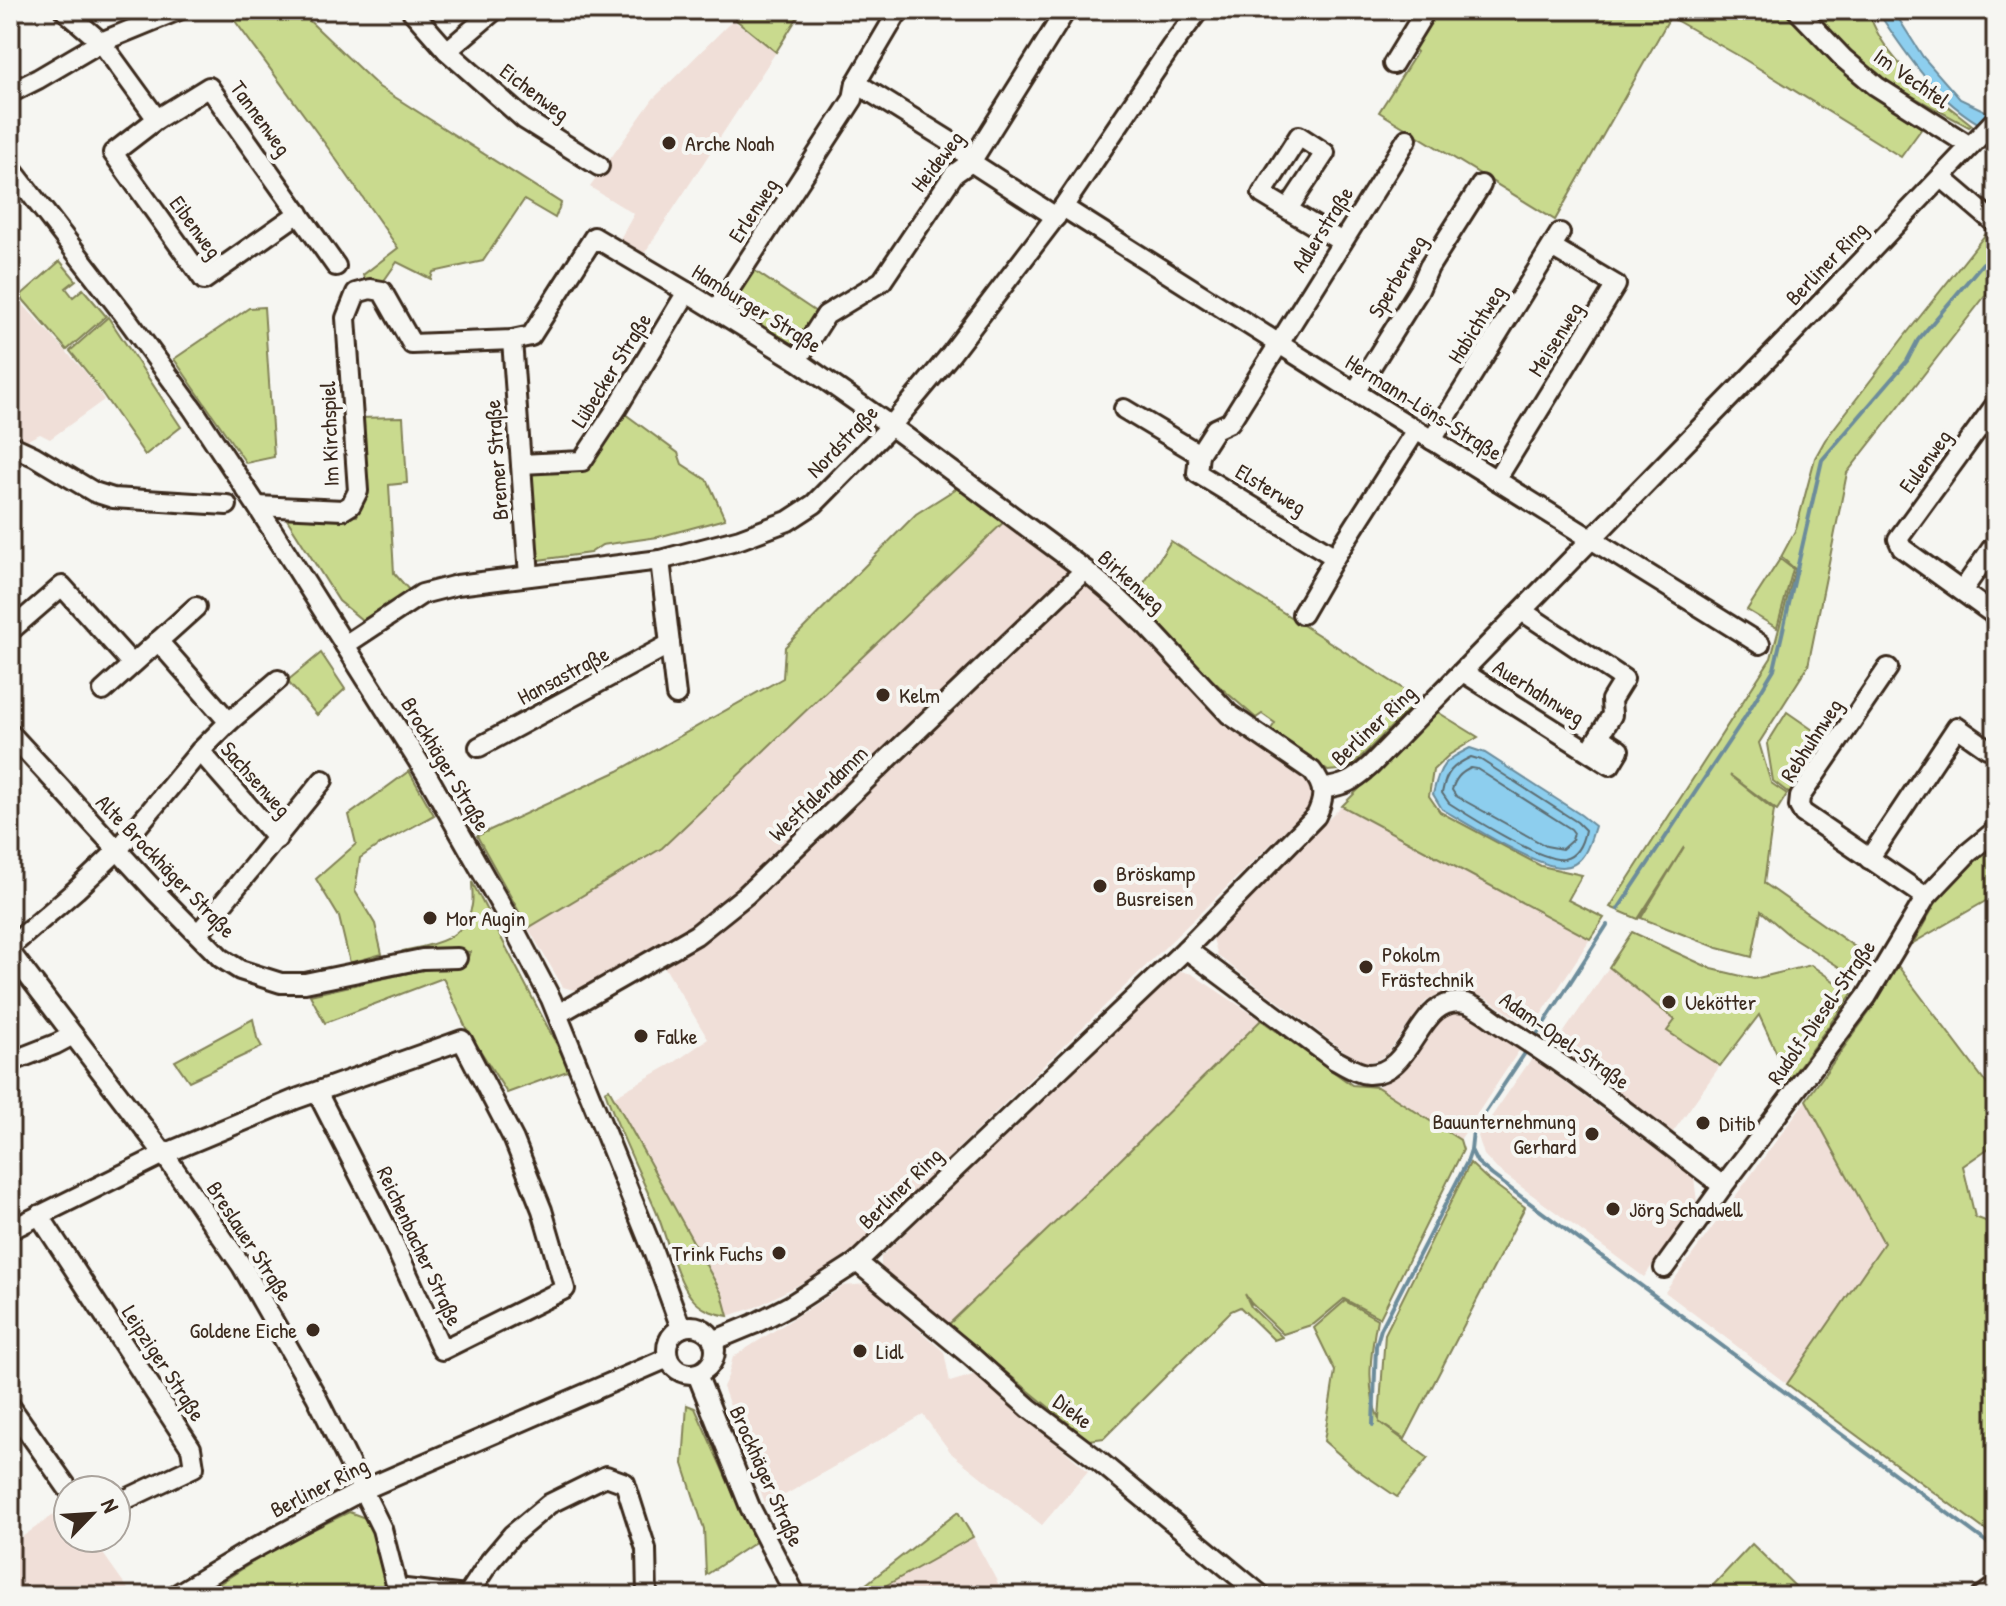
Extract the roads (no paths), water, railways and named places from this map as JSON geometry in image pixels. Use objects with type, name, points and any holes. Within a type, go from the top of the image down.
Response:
[{"type":"street","points":[[64,10],[101,42],[157,119]]},
{"type":"street","points":[[10,93],[101,42],[179,10]]},
{"type":"street","name":"Eichenweg","points":[[411,10],[447,51],[524,119],[599,166]]},
{"type":"street","points":[[447,51],[495,10]]},
{"type":"street","name":"Erlenweg","points":[[716,310],[853,99],[856,83],[899,10]]},
{"type":"street","name":"Heideweg","points":[[797,360],[826,315],[882,281],[954,174],[971,162],[1066,10]]},
{"type":"street","points":[[1393,64],[1426,10]]},
{"type":"street","name":"Im Vechtel","points":[[1797,10],[1844,59],[1876,86],[1975,140]]},
{"type":"street","name":"Nordstraße","points":[[345,645],[422,594],[457,585],[660,560],[740,539],[788,521],[814,504],[891,426],[951,354],[1060,212],[1171,47],[1190,13]]},
{"type":"street","points":[[10,107],[38,79]]},
{"type":"street","name":"Hermann-Löns-Straße","points":[[856,83],[959,147],[971,162],[1060,212],[1279,345],[1760,644]]},
{"type":"street","name":"Tannenweg","points":[[157,119],[209,87],[336,266]]},
{"type":"street","name":"Eibenweg","points":[[157,119],[113,153],[204,280],[299,213]]},
{"type":"street","name":"Berliner Ring","points":[[713,1341],[789,1306],[857,1262],[1186,949],[1316,816],[1323,802],[1322,789],[1354,781],[1776,350],[1996,119]]},
{"type":"street","name":"Adlerstraße","points":[[1279,345],[1407,139]]},
{"type":"street","name":"Brockhäger Straße","points":[[10,167],[193,409],[427,775],[512,925],[558,1014],[681,1328]]},
{"type":"street","points":[[1941,177],[1996,224]]},
{"type":"street","name":"Sperberweg","points":[[1355,392],[1481,185]]},
{"type":"street","name":"Brockhäger Straße","points":[[10,188],[89,270]]},
{"type":"street","points":[[1288,209],[1342,242]]},
{"type":"street","name":"Hamburger Straße","points":[[512,340],[531,336],[594,237],[797,360],[891,426]]},
{"type":"street","name":"Habichtweg","points":[[1432,440],[1556,240]]},
{"type":"street","name":"Meisenweg","points":[[1496,480],[1616,285],[1556,240]]},
{"type":"street","name":"Im Kirchspiel","points":[[257,506],[343,510],[351,505],[358,491],[346,318],[356,293],[370,289],[382,291],[412,344],[512,340]]},
{"type":"street","name":"Lübecker Straße","points":[[517,477],[582,461],[687,292]]},
{"type":"street","name":"Bremer Straße","points":[[512,340],[517,477],[529,576]]},
{"type":"street","points":[[1124,409],[1199,454],[1215,429],[1230,422],[1279,345]]},
{"type":"street","name":"Eulenweg","points":[[1962,591],[1902,548],[1898,539],[1996,404]]},
{"type":"street","name":"Birkenweg","points":[[891,426],[1085,570],[1146,625],[1229,714],[1312,771],[1322,789]]},
{"type":"street","points":[[1302,614],[1416,430]]},
{"type":"street","points":[[10,445],[94,492],[113,498],[227,505]]},
{"type":"street","name":"Elsterweg","points":[[1199,454],[1197,473],[1335,557]]},
{"type":"street","points":[[1992,548],[1962,591],[1996,616]]},
{"type":"street","points":[[660,560],[676,695]]},
{"type":"street","name":"Westfalendamm","points":[[558,1014],[696,935],[746,895],[1085,570]]},
{"type":"street","points":[[10,631],[62,586],[132,664]]},
{"type":"street","points":[[103,691],[196,607]]},
{"type":"street","name":"Auerhahnweg","points":[[1463,672],[1594,744],[1612,715],[1611,700],[1624,679],[1522,611]]},
{"type":"street","points":[[158,641],[229,722]]},
{"type":"street","name":"Hansastraße","points":[[479,747],[670,644]]},
{"type":"street","name":"Rebhuhnweg","points":[[1888,668],[1800,797],[1799,806],[1803,813],[1926,897]]},
{"type":"street","name":"Sachsenweg","points":[[10,949],[117,851],[200,751],[278,680]]},
{"type":"street","points":[[1869,859],[1957,727],[1987,748]]},
{"type":"street","name":"Alte Brockhäger Straße","points":[[10,733],[117,851],[221,958],[240,970],[281,983],[305,983],[422,959],[457,958]]},
{"type":"street","name":"Sachsenweg","points":[[200,751],[277,839]]},
{"type":"street","points":[[198,934],[323,780]]},
{"type":"street","name":"Rudolf-Diesel-Straße","points":[[1664,1268],[1867,996],[1926,897],[1968,853],[1996,830]]},
{"type":"street","name":"Breslauer Straße","points":[[10,949],[164,1154],[242,1266],[316,1396],[382,1529],[396,1592]]},
{"type":"street","name":"Adam-Opel-Straße","points":[[1186,949],[1335,1060],[1366,1074],[1382,1072],[1394,1065],[1433,1012],[1448,1004],[1464,1003],[1481,1010],[1543,1052],[1723,1186]]},
{"type":"street","points":[[10,1062],[73,1035]]},
{"type":"street","name":"Reichenbacher Straße","points":[[10,1230],[164,1154],[317,1092],[462,1040],[514,1140],[542,1210],[565,1289],[442,1350],[387,1229],[317,1092]]},
{"type":"street","name":"Leipziger Straße","points":[[39,1215],[191,1448],[194,1467],[132,1496]]},
{"type":"street","name":"Dieke","points":[[857,1262],[1029,1408],[1094,1457],[1262,1596]]},
{"type":"street","points":[[681,1328],[703,1329],[713,1341],[715,1349],[711,1364],[697,1374],[677,1369],[668,1358],[671,1337],[681,1328]]},
{"type":"street","name":"Berliner Ring","points":[[174,1596],[363,1490],[668,1358]]},
{"type":"street","name":"Brockhäger Straße","points":[[697,1374],[750,1507],[796,1596]]},
{"type":"street","points":[[10,1406],[58,1474]]},
{"type":"street","points":[[396,1592],[467,1596],[490,1561],[521,1527],[549,1504],[606,1476],[625,1483],[646,1549],[647,1596]]},
{"type":"street","points":[[1982,1596],[1996,1586]]},
{"type":"water","points":[[1879,10],[1893,10],[1923,57],[1960,99],[1996,116],[1996,133],[1960,111],[1931,84],[1906,53]]},
{"type":"water","points":[[1470,748],[1485,753],[1595,826],[1581,859],[1562,867],[1536,860],[1442,809],[1433,794],[1438,776],[1448,761]]},
{"type":"waterway","points":[[1618,909],[1774,669],[1822,460],[1907,361],[1918,340],[1983,263]]},
{"type":"waterway","points":[[1534,1039],[1607,925]]},
{"type":"waterway","points":[[1527,1050],[1473,1131],[1471,1150],[1477,1162],[1996,1549]]},
{"type":"waterway","points":[[1373,1425],[1376,1346],[1381,1329],[1471,1150]]},
{"type":"place","name":"Arche Noah","points":[[669,143]]},
{"type":"place","name":"Kelm","points":[[883,695]]},
{"type":"place","name":"Bröskamp Busreisen","points":[[1100,886]]},
{"type":"place","name":"Mor Augin","points":[[430,918]]},
{"type":"place","name":"Pokolm Frästechnik","points":[[1366,967]]},
{"type":"place","name":"Uekötter","points":[[1669,1002]]},
{"type":"place","name":"Falke","points":[[641,1036]]},
{"type":"place","name":"Ditib","points":[[1703,1123]]},
{"type":"place","name":"Bauunternehmung Gerhard","points":[[1592,1134]]},
{"type":"place","name":"Jörg Schadwell","points":[[1613,1209]]},
{"type":"place","name":"Trink Fuchs","points":[[779,1253]]},
{"type":"place","name":"Goldene Eiche","points":[[313,1330]]},
{"type":"place","name":"Lidl","points":[[860,1351]]}]
